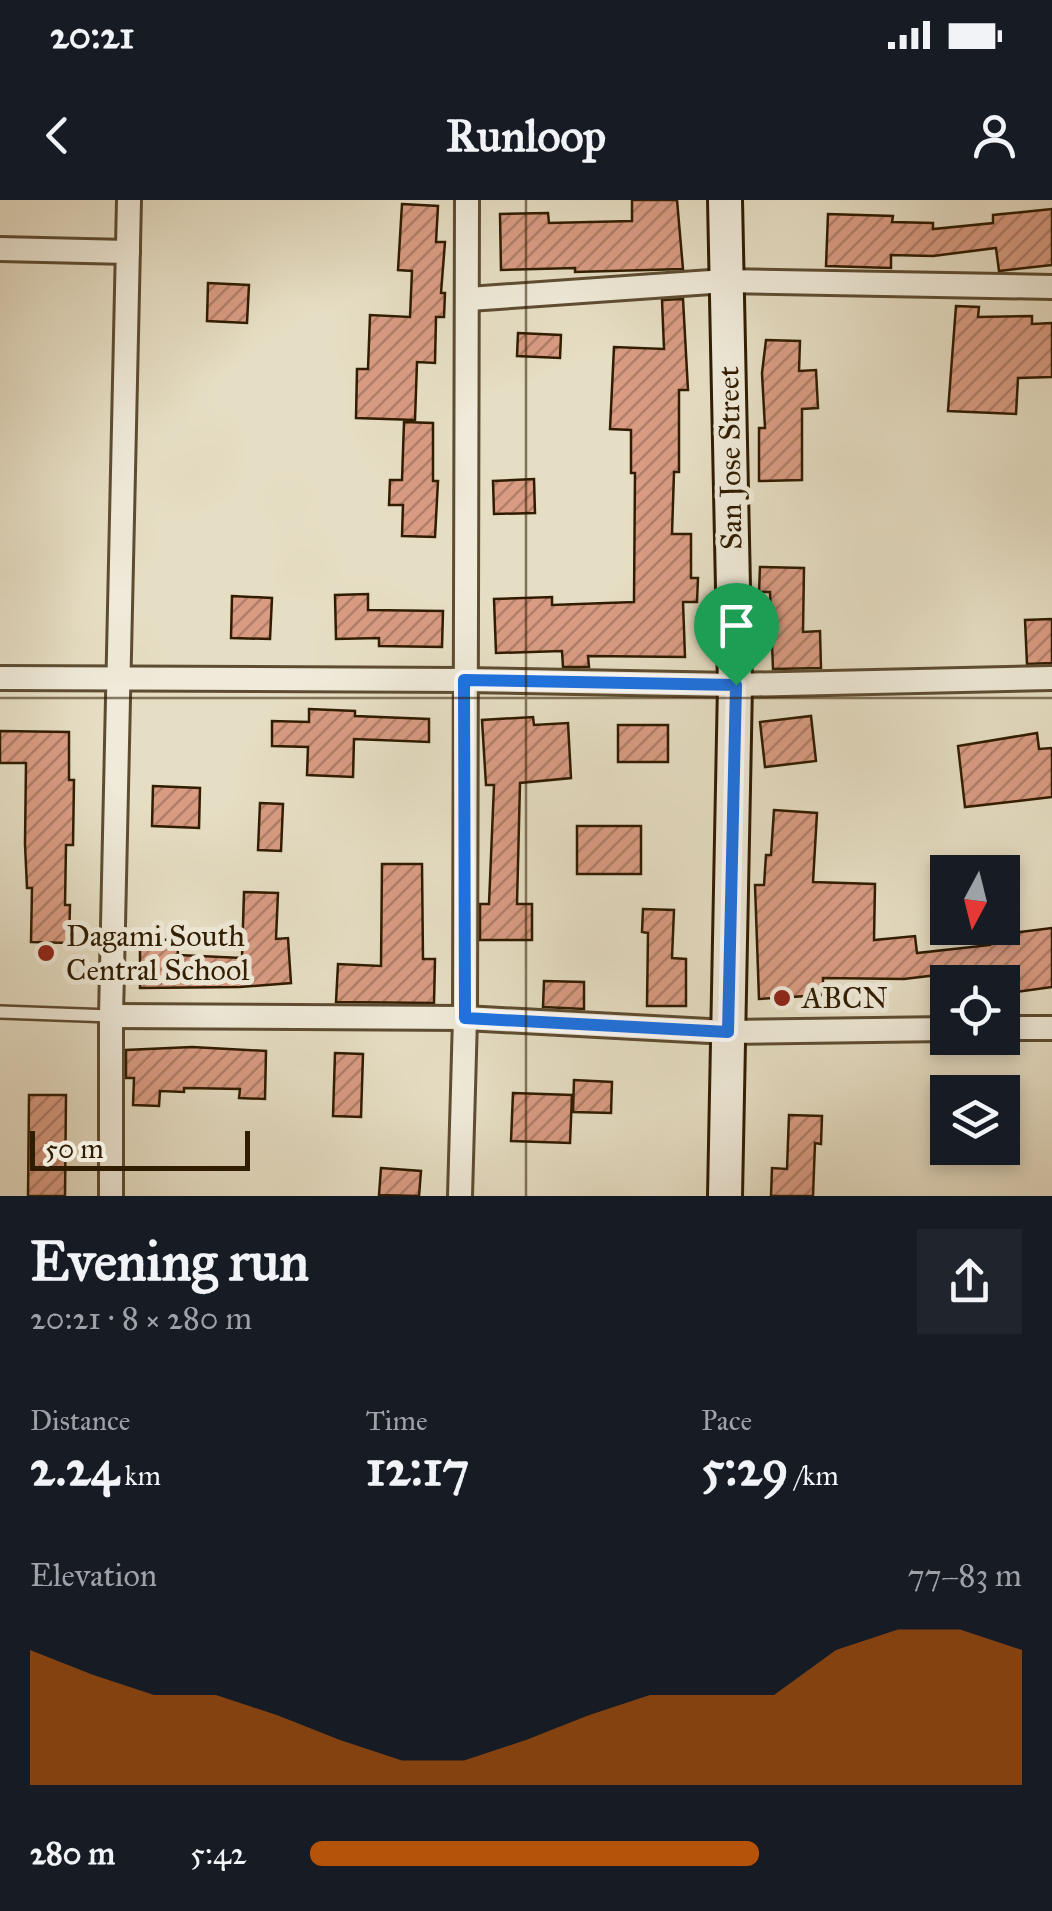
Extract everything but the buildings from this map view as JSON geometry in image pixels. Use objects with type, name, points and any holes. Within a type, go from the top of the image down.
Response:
[{"type":"street","points":[[111,1196],[111,1016],[129,200]]},
{"type":"street","points":[[460,1196],[465,1018],[468,200]]},
{"type":"street","name":"San Jose Street","points":[[725,1196],[736,685],[726,200]]},
{"type":"street","points":[[0,249],[128,252]]},
{"type":"street","points":[[469,299],[725,281],[1052,286]]},
{"type":"street","points":[[0,678],[736,685],[1052,678]]},
{"type":"street","points":[[111,1016],[465,1018],[728,1032],[930,1028]]},
{"type":"street","points":[[1020,1028],[1052,1028]]},
{"type":"lane","points":[[0,1012],[111,1016]]},
{"type":"place","name":"Dagami South Central School","points":[[46,953]]},
{"type":"place","name":"ABCN","points":[[782,998]]},
{"type":"route","points":[[464,680],[736,685],[728,1032],[465,1018],[464,680]]}]
